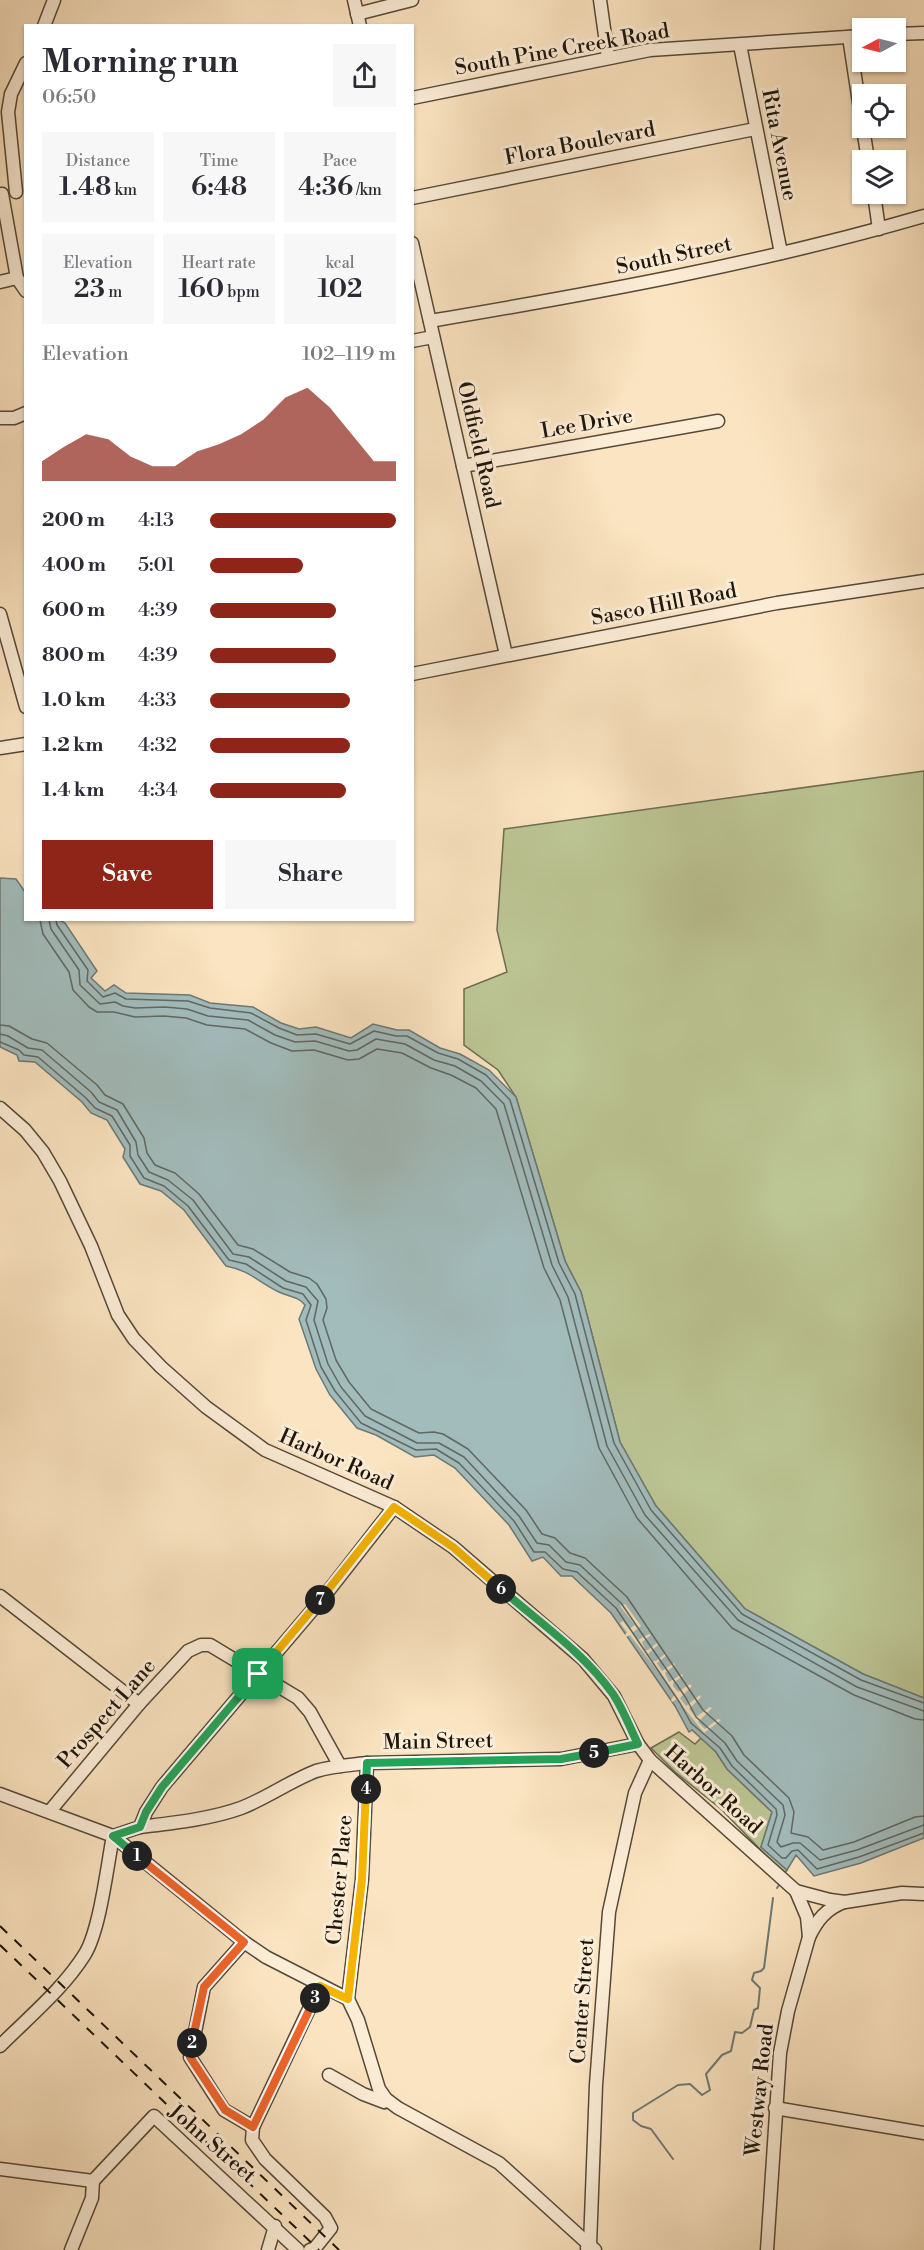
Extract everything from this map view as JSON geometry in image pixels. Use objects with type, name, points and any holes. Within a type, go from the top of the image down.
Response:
[{"type":"street","points":[[45,24],[54,0]]},
{"type":"street","points":[[354,0],[359,20],[412,0]]},
{"type":"street","points":[[600,0],[608,57]]},
{"type":"street","points":[[906,34],[924,33]]},
{"type":"street","points":[[849,37],[856,84]]},
{"type":"street","name":"South Pine Creek Road","points":[[414,98],[650,50],[852,37]]},
{"type":"street","name":"Rita Avenue","points":[[740,45],[781,253]]},
{"type":"street","points":[[24,67],[11,94],[8,112],[21,192],[1,194],[17,278],[24,288]]},
{"type":"street","name":"Flora Boulevard","points":[[414,198],[755,129]]},
{"type":"street","points":[[875,204],[879,229]]},
{"type":"street","name":"South Street","points":[[430,321],[668,278],[781,253],[924,216]]},
{"type":"street","name":"Oldfield Road","points":[[414,252],[506,655]]},
{"type":"street","points":[[0,282],[17,278]]},
{"type":"street","points":[[414,341],[433,337]]},
{"type":"street","points":[[0,418],[14,418],[24,414]]},
{"type":"street","name":"Lee Drive","points":[[463,465],[718,421]]},
{"type":"street","name":"Sasco Hill Road","points":[[414,674],[777,603],[924,581]]},
{"type":"street","points":[[0,614],[24,700]]},
{"type":"street","points":[[0,747],[24,744]]},
{"type":"street","name":"Harbor Road","points":[[0,1108],[25,1130],[43,1152],[60,1181],[91,1246],[118,1315],[134,1339],[161,1367],[206,1407],[265,1450],[394,1507],[453,1547],[583,1659],[614,1696],[638,1744],[650,1760],[796,1891],[845,1902],[902,1893],[924,1894]]},
{"type":"street","points":[[140,1827],[146,1812],[162,1787],[326,1594],[394,1507]]},
{"type":"street","points":[[0,1596],[139,1704]]},
{"type":"street","name":"Prospect Lane","points":[[50,1811],[139,1704],[188,1652],[197,1646],[210,1645],[258,1674]]},
{"type":"street","points":[[258,1674],[298,1698],[310,1712],[340,1766]]},
{"type":"street","name":"Main Street","points":[[113,1836],[140,1827],[239,1809],[270,1796],[304,1776],[340,1766],[367,1763],[561,1759],[638,1744]]},
{"type":"street","name":"Center Street","points":[[590,2248],[596,2085],[609,1912],[635,1793],[650,1760]]},
{"type":"street","name":"Chester Place","points":[[348,1999],[362,1879],[367,1763]]},
{"type":"street","points":[[0,1794],[113,1836],[244,1942],[266,1957],[348,1999],[358,2020],[379,2089],[386,2099],[398,2108],[499,2163],[590,2248]]},
{"type":"street","points":[[0,2046],[70,1974],[86,1952],[95,1926],[113,1836]]},
{"type":"street","name":"Westway Road","points":[[796,1891],[807,1917],[809,1937]]},
{"type":"street","name":"Westway Road","points":[[766,2250],[775,2108],[780,2054],[788,2011],[809,1937],[822,1915],[835,1905],[845,1902]]},
{"type":"street","points":[[244,1942],[204,1987],[190,2057],[225,2110],[253,2127]]},
{"type":"street","points":[[310,2250],[315,2248],[331,2228],[325,2217],[265,2159],[252,2140],[253,2127],[320,1986]]},
{"type":"street","points":[[329,2075],[363,2094],[384,2102],[386,2099]]},
{"type":"street","points":[[775,2108],[924,2133]]},
{"type":"street","name":"John Street","points":[[93,2181],[154,2116],[275,2226],[298,2250]]},
{"type":"street","points":[[0,2169],[93,2181],[92,2198],[70,2250]]},
{"type":"street","points":[[268,2250],[275,2226]]},
{"type":"green space","points":[[924,771],[924,1698],[863,1674],[745,1609],[656,1506],[620,1442],[581,1292],[565,1261],[516,1097],[498,1070],[464,1045],[464,989],[507,972],[497,930],[504,829]]},
{"type":"green space","points":[[679,1732],[695,1744],[701,1738],[716,1752],[727,1769],[772,1812],[761,1847],[787,1870],[784,1874],[721,1809],[675,1772],[651,1748]]},
{"type":"water","points":[[0,878],[16,879],[24,891],[24,921],[61,921],[65,923],[97,971],[91,978],[105,991],[114,985],[126,993],[190,995],[210,1003],[253,1007],[281,1023],[299,1029],[316,1027],[351,1038],[373,1024],[397,1030],[409,1030],[440,1048],[460,1054],[489,1070],[516,1097],[565,1261],[581,1292],[620,1442],[656,1506],[745,1609],[863,1674],[924,1698],[924,1838],[861,1863],[814,1876],[796,1855],[787,1870],[761,1847],[772,1812],[727,1769],[716,1752],[692,1730],[689,1732],[675,1706],[611,1613],[572,1576],[561,1576],[543,1557],[532,1561],[509,1525],[455,1468],[434,1455],[415,1457],[376,1435],[357,1428],[330,1395],[316,1369],[299,1319],[305,1305],[296,1298],[279,1292],[242,1271],[226,1266],[184,1210],[161,1191],[140,1184],[123,1157],[125,1149],[107,1120],[91,1113],[82,1102],[35,1062],[19,1061],[17,1055],[0,1047]]},
{"type":"pier","points":[[625,1604],[641,1626],[632,1633],[638,1640],[651,1635],[642,1642],[645,1650],[657,1643],[658,1645],[648,1654],[653,1661],[666,1653],[667,1655],[657,1663],[662,1671],[674,1663],[675,1665],[665,1673],[669,1682],[682,1674],[683,1676],[673,1683],[678,1692],[690,1684],[692,1686],[680,1698],[686,1706],[700,1695],[701,1697],[689,1709],[696,1717],[710,1707],[712,1708],[698,1722],[705,1729],[718,1719],[721,1720],[704,1733],[677,1699],[672,1702],[675,1694],[630,1635],[626,1637],[627,1632],[620,1623],[623,1621],[629,1629],[635,1625],[620,1606]]},
{"type":"waterway","points":[[673,2159],[651,2129],[633,2120],[633,2113],[678,2085],[690,2084],[702,2095],[710,2090],[706,2074],[722,2055],[731,2051],[735,2032],[742,2033],[750,2027],[754,2010],[758,2008],[760,1988],[752,1980],[754,1973],[764,1968],[773,1898]]},
{"type":"railway","points":[[0,1926],[339,2250]]},
{"type":"railway","points":[[0,1945],[319,2250]]},
{"type":"route","points":[[394,1507],[453,1547],[583,1659],[614,1696],[638,1744],[561,1759],[367,1763],[362,1879],[348,1999],[320,1986],[253,2127],[225,2110],[190,2057],[204,1987],[244,1942],[113,1836],[140,1827],[146,1812],[162,1787],[258,1674],[326,1594],[394,1507]]}]
